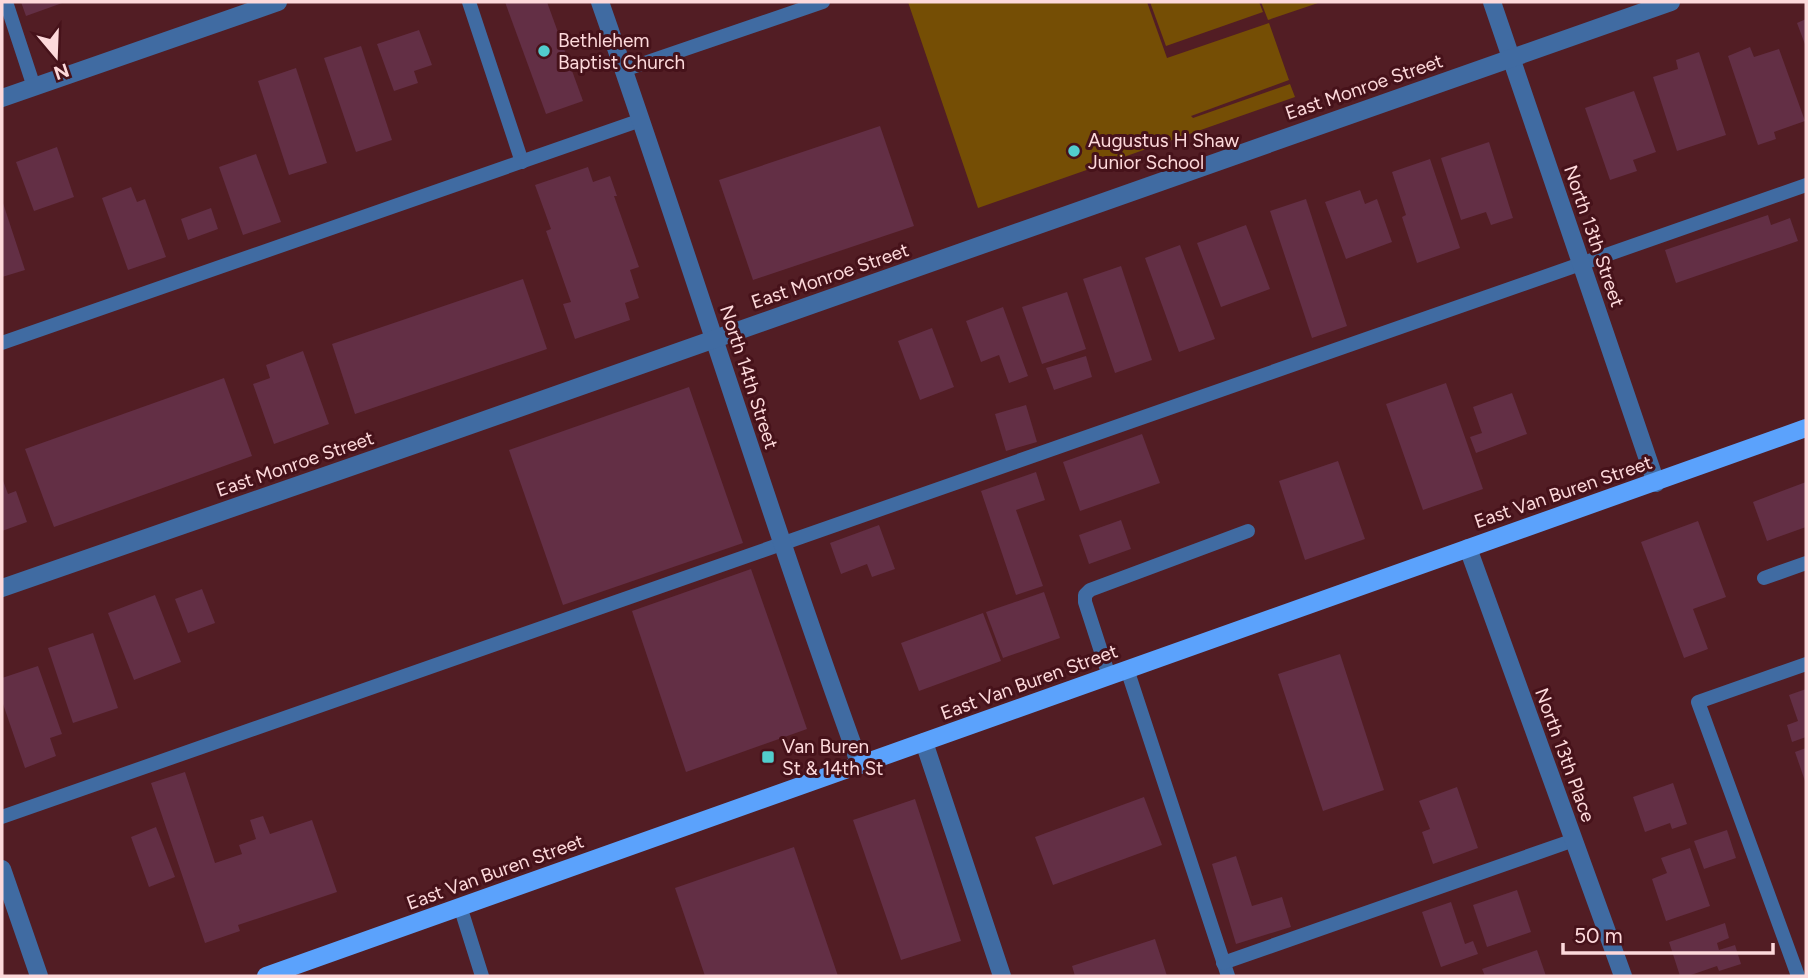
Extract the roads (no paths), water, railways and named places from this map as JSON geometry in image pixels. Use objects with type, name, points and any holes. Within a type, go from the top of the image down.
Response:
[{"type":"main road","name":"East Van Buren Street","points":[[266,976],[1806,428]]},
{"type":"street","points":[[2,98],[278,2]]},
{"type":"street","name":"North 14th Street","points":[[600,2],[860,765]]},
{"type":"street","name":"North 13th Street","points":[[1492,2],[1656,483]]},
{"type":"street","name":"East Monroe Street","points":[[2,588],[1671,2]]},
{"type":"street","name":"North 13th Place","points":[[1468,548],[1623,976]]},
{"type":"street","points":[[924,742],[1002,976]]},
{"type":"street","points":[[2,869],[38,976]]},
{"type":"lane","points":[[6,2],[34,87]]},
{"type":"lane","points":[[469,2],[522,162]]},
{"type":"lane","points":[[624,71],[823,2]]},
{"type":"lane","points":[[2,343],[641,120]]},
{"type":"lane","points":[[2,817],[1806,185]]},
{"type":"lane","points":[[1109,676],[1085,595],[1090,590],[1248,531]]},
{"type":"lane","points":[[1764,578],[1806,564]]},
{"type":"lane","points":[[1798,976],[1698,702],[1806,664]]},
{"type":"lane","points":[[1127,669],[1225,970],[1574,840]]},
{"type":"lane","points":[[460,906],[482,976]]},
{"type":"place","name":"Bethlehem Baptist Church","points":[[544,51]]},
{"type":"place","name":"Augustus H Shaw Junior School","points":[[1074,151]]},
{"type":"place","name":"Van Buren St & 14th St","points":[[768,757]]}]
